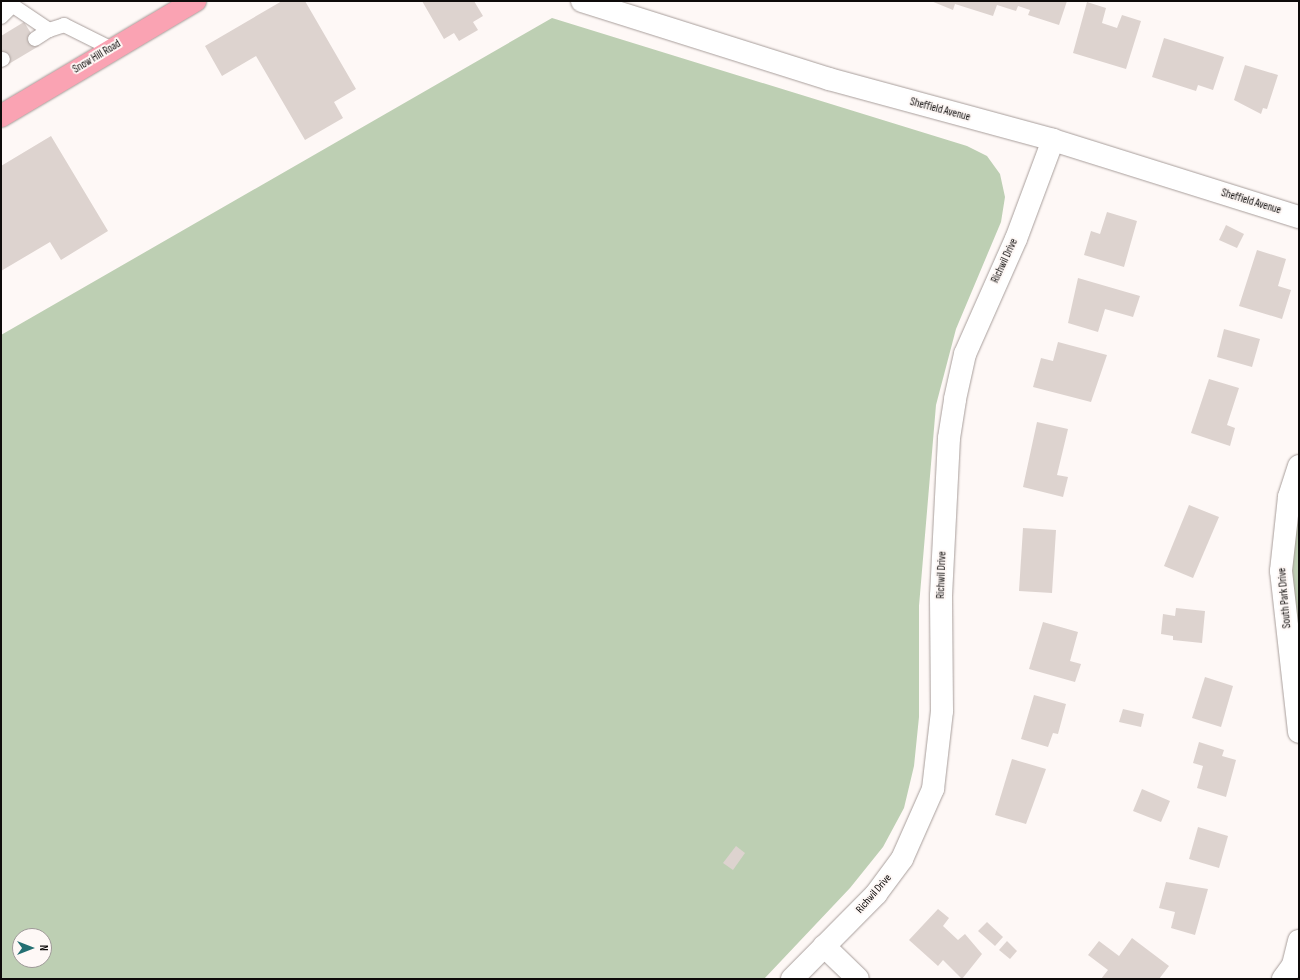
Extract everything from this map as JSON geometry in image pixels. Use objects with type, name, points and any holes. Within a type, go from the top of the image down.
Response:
[{"type":"main road","name":"Snow Hill Road","points":[[4,109],[195,1]]},
{"type":"street","name":"Sheffield Avenue","points":[[582,1],[829,79],[1053,140],[1299,217]]},
{"type":"street","name":"Richwil Drive","points":[[792,979],[876,894],[902,859],[933,789],[942,711],[941,588],[949,438],[955,399],[965,354],[1016,239],[1053,140]]},
{"type":"street","name":"South Park Drive","points":[[1299,466],[1289,497],[1281,571],[1299,732]]},
{"type":"street","points":[[1283,979],[1293,965],[1299,940]]},
{"type":"street","points":[[824,946],[858,979]]},
{"type":"lane","points":[[1,17],[9,4],[49,30]]},
{"type":"lane","points":[[35,39],[49,30],[64,25],[110,48]]},
{"type":"green space","points":[[552,18],[967,146],[987,156],[1000,174],[1005,197],[1001,222],[956,329],[936,405],[919,606],[919,717],[914,766],[904,808],[883,847],[850,888],[764,979],[1,979],[1,335]]},
{"type":"green space","points":[[1299,514],[1299,648],[1290,567]]},
{"type":"building","points":[[282,1],[305,1],[356,89],[334,102],[343,118],[305,140],[256,56],[222,76],[205,46]]},
{"type":"building","points":[[422,1],[474,1],[483,16],[473,22],[478,30],[459,41],[454,33],[444,39]]},
{"type":"building","points":[[931,1],[1067,1],[1059,25],[1028,15],[1030,10],[1018,6],[1016,11],[997,5],[993,16],[955,4],[953,10]]},
{"type":"building","points":[[1087,2],[1106,8],[1102,23],[1117,28],[1122,15],[1141,21],[1126,69],[1073,53]]},
{"type":"building","points":[[24,22],[39,46],[7,65],[1,55],[1,36]]},
{"type":"building","points":[[1164,38],[1224,57],[1213,90],[1198,85],[1196,91],[1152,77]]},
{"type":"building","points":[[1245,65],[1278,75],[1267,109],[1263,108],[1261,114],[1234,100]]},
{"type":"building","points":[[51,136],[108,231],[61,260],[50,242],[1,271],[1,166]]},
{"type":"building","points":[[1107,212],[1137,221],[1124,267],[1084,255],[1091,231],[1100,234]]},
{"type":"building","points":[[1226,225],[1244,234],[1237,248],[1219,240]]},
{"type":"building","points":[[1257,250],[1286,259],[1278,286],[1291,290],[1282,319],[1239,306]]},
{"type":"building","points":[[1078,278],[1140,296],[1133,317],[1105,309],[1098,332],[1068,323]]},
{"type":"building","points":[[1224,329],[1260,339],[1252,367],[1217,357]]},
{"type":"building","points":[[1058,342],[1107,355],[1091,402],[1033,387],[1041,358],[1053,361]]},
{"type":"building","points":[[1209,379],[1239,388],[1227,425],[1235,428],[1230,446],[1191,433]]},
{"type":"building","points":[[1037,422],[1068,429],[1057,475],[1068,477],[1063,497],[1023,487]]},
{"type":"building","points":[[1189,505],[1219,517],[1193,578],[1164,566]]},
{"type":"building","points":[[1023,528],[1056,530],[1052,593],[1019,591]]},
{"type":"building","points":[[1176,608],[1205,611],[1202,643],[1173,640],[1173,636],[1161,634],[1163,614],[1175,616]]},
{"type":"building","points":[[1043,622],[1078,632],[1070,661],[1081,664],[1075,682],[1029,669]]},
{"type":"building","points":[[1205,677],[1233,686],[1221,727],[1192,718]]},
{"type":"building","points":[[1034,695],[1066,704],[1058,734],[1053,733],[1048,747],[1021,739]]},
{"type":"building","points":[[1123,709],[1144,714],[1141,727],[1119,722]]},
{"type":"building","points":[[1199,742],[1224,750],[1222,756],[1236,760],[1226,797],[1197,788],[1203,766],[1193,763]]},
{"type":"building","points":[[1012,759],[1046,769],[1026,824],[995,815]]},
{"type":"building","points":[[1142,789],[1170,801],[1161,822],[1133,811]]},
{"type":"building","points":[[1198,827],[1228,836],[1219,868],[1189,859]]},
{"type":"building","points":[[736,846],[745,853],[733,870],[723,863]]},
{"type":"building","points":[[1166,882],[1208,889],[1195,935],[1171,928],[1175,912],[1159,908]]},
{"type":"building","points":[[938,909],[949,918],[943,926],[958,940],[965,934],[982,954],[962,979],[943,960],[938,966],[909,940]]},
{"type":"building","points":[[987,922],[1003,937],[995,946],[978,931]]},
{"type":"building","points":[[1132,938],[1169,966],[1159,979],[1101,979],[1108,970],[1088,955],[1099,941],[1119,956]]},
{"type":"building","points":[[1007,941],[1017,951],[1010,959],[999,950]]}]
